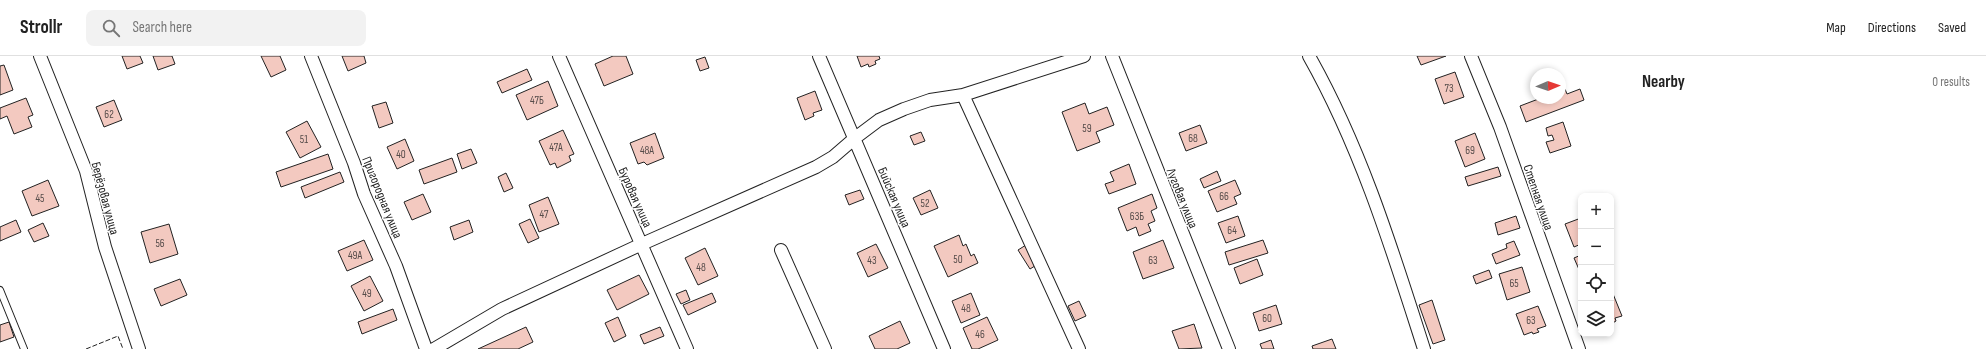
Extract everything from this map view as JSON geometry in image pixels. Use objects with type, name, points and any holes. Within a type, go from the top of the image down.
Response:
[{"type":"street","name":"Берёзовая улица","points":[[40,56],[86,171],[105,247],[139,349]]},
{"type":"street","name":"Пригородная улица","points":[[311,56],[354,163],[364,194],[396,266],[426,349]]},
{"type":"street","name":"Буровая улица","points":[[559,56],[687,349]]},
{"type":"street","name":"Бийская улица","points":[[819,56],[944,349]]},
{"type":"street","points":[[434,349],[502,309],[642,244],[816,167],[833,157],[879,120],[930,100],[963,95],[1084,56]]},
{"type":"street","name":"Луговая улица","points":[[1112,56],[1229,349]]},
{"type":"street","points":[[1309,56],[1351,138],[1368,182],[1424,349]]},
{"type":"street","name":"Степная улица","points":[[1470,56],[1500,127],[1579,349]]},
{"type":"street","points":[[963,95],[1079,349]]},
{"type":"street","points":[[781,250],[825,349]]},
{"type":"lane","points":[[0,290],[24,349]]},
{"type":"building","points":[[122,56],[140,56],[143,63],[127,69]]},
{"type":"building","points":[[153,56],[172,56],[175,64],[158,70]]},
{"type":"building","points":[[261,56],[280,56],[286,70],[271,77]]},
{"type":"building","points":[[342,56],[364,56],[366,63],[348,71]]},
{"type":"building","points":[[613,56],[626,56],[633,74],[604,86],[595,64]]},
{"type":"building","points":[[857,56],[879,56],[880,59],[875,61],[876,64],[869,67],[868,64],[861,67]]},
{"type":"building","points":[[1417,56],[1446,56],[1421,65]]},
{"type":"building","points":[[705,57],[709,68],[700,71],[696,60]]},
{"type":"building","points":[[4,65],[13,90],[0,95],[0,66]]},
{"type":"building","points":[[527,69],[532,80],[502,93],[497,82]]},
{"type":"building","points":[[1455,72],[1464,97],[1444,104],[1435,79]]},
{"type":"building","points":[[548,81],[558,106],[527,120],[516,95]]},
{"type":"building","points":[[1580,89],[1584,100],[1526,122],[1520,106],[1530,102],[1530,104],[1566,104],[1566,92],[1567,94]]},
{"type":"building","points":[[815,91],[822,110],[813,113],[814,116],[805,120],[797,98]]},
{"type":"building","points":[[26,98],[33,115],[28,117],[32,127],[14,134],[7,116],[0,119],[0,108]]},
{"type":"building","points":[[114,100],[122,120],[104,127],[96,107]]},
{"type":"building","points":[[386,102],[393,123],[379,128],[372,106]]},
{"type":"building","points":[[1085,103],[1089,114],[1107,107],[1114,125],[1096,132],[1100,142],[1077,151],[1062,112]]},
{"type":"building","points":[[307,121],[321,147],[300,158],[286,132]]},
{"type":"building","points":[[1563,122],[1571,146],[1550,153],[1546,142],[1554,140],[1552,135],[1548,136],[1546,128]]},
{"type":"building","points":[[1200,125],[1207,143],[1186,151],[1179,133]]},
{"type":"building","points":[[563,130],[574,154],[569,156],[571,161],[557,168],[555,163],[550,165],[539,141]]},
{"type":"building","points":[[921,132],[925,141],[914,145],[910,136]]},
{"type":"building","points":[[655,133],[664,158],[647,165],[644,162],[638,164],[630,143]]},
{"type":"building","points":[[1475,133],[1485,159],[1465,167],[1455,141]]},
{"type":"building","points":[[405,139],[414,161],[397,169],[387,147]]},
{"type":"building","points":[[471,149],[477,163],[462,169],[457,154]]},
{"type":"building","points":[[328,154],[333,169],[281,187],[276,172]]},
{"type":"building","points":[[452,158],[457,172],[424,184],[419,170]]},
{"type":"building","points":[[1129,164],[1136,184],[1109,194],[1105,184],[1114,181],[1110,172]]},
{"type":"building","points":[[1498,167],[1501,176],[1468,186],[1465,177]]},
{"type":"building","points":[[1217,171],[1221,181],[1204,188],[1200,179]]},
{"type":"building","points":[[340,172],[344,182],[305,198],[301,187]]},
{"type":"building","points":[[506,173],[513,188],[504,192],[498,177]]},
{"type":"building","points":[[48,180],[59,206],[32,216],[22,191]]},
{"type":"building","points":[[1235,180],[1241,194],[1234,197],[1237,204],[1217,212],[1208,191]]},
{"type":"building","points":[[860,190],[864,199],[849,205],[845,195]]},
{"type":"building","points":[[930,190],[938,208],[921,215],[913,198]]},
{"type":"building","points":[[423,194],[431,212],[412,220],[404,202]]},
{"type":"building","points":[[1152,194],[1157,208],[1151,211],[1155,221],[1148,224],[1151,231],[1139,236],[1136,227],[1127,231],[1118,208]]},
{"type":"building","points":[[548,197],[559,224],[539,232],[529,205]]},
{"type":"building","points":[[1238,216],[1245,236],[1226,243],[1218,223]]},
{"type":"building","points":[[1516,216],[1520,228],[1498,235],[1495,223]]},
{"type":"building","points":[[530,219],[539,238],[528,243],[519,224]]},
{"type":"building","points":[[1578,219],[1578,245],[1574,247],[1565,224]]},
{"type":"building","points":[[16,220],[21,232],[0,241],[0,227]]},
{"type":"building","points":[[469,220],[473,232],[454,240],[450,227]]},
{"type":"building","points":[[43,223],[49,236],[34,242],[28,230]]},
{"type":"building","points":[[169,224],[178,254],[150,263],[141,232]]},
{"type":"building","points":[[959,235],[963,246],[966,244],[971,256],[974,254],[978,263],[948,277],[934,246]]},
{"type":"building","points":[[364,240],[373,260],[347,271],[338,251]]},
{"type":"building","points":[[1163,240],[1174,268],[1143,279],[1133,252]]},
{"type":"building","points":[[1263,240],[1268,253],[1229,265],[1225,252]]},
{"type":"building","points":[[1514,241],[1520,255],[1496,264],[1492,254],[1507,248],[1506,244]]},
{"type":"building","points":[[876,244],[888,268],[868,277],[857,253]]},
{"type":"building","points":[[1026,245],[1038,264],[1030,269],[1018,250]]},
{"type":"building","points":[[705,248],[718,276],[698,285],[685,258]]},
{"type":"building","points":[[1578,256],[1578,267],[1574,258]]},
{"type":"building","points":[[1257,259],[1263,275],[1240,284],[1234,268]]},
{"type":"building","points":[[1522,267],[1530,292],[1507,300],[1499,274]]},
{"type":"building","points":[[1489,270],[1492,278],[1476,284],[1473,276]]},
{"type":"building","points":[[639,275],[649,294],[617,310],[607,290]]},
{"type":"building","points":[[370,276],[383,301],[364,311],[351,286]]},
{"type":"building","points":[[180,279],[187,295],[161,306],[154,289]]},
{"type":"building","points":[[686,290],[690,300],[681,304],[676,294]]},
{"type":"building","points":[[712,293],[716,302],[688,315],[683,305]]},
{"type":"building","points":[[971,293],[980,315],[961,323],[952,301]]},
{"type":"building","points":[[1614,296],[1622,316],[1615,318],[1616,321],[1614,322]]},
{"type":"building","points":[[1432,300],[1445,340],[1433,344],[1419,305]]},
{"type":"building","points":[[1079,301],[1086,316],[1075,321],[1068,306]]},
{"type":"building","points":[[1276,305],[1282,324],[1259,331],[1253,313]]},
{"type":"building","points":[[1538,306],[1546,326],[1537,329],[1539,332],[1533,334],[1532,332],[1524,335],[1516,314]]},
{"type":"building","points":[[393,309],[397,320],[362,334],[358,322]]},
{"type":"building","points":[[618,317],[626,336],[614,342],[605,323]]},
{"type":"building","points":[[987,317],[998,340],[978,349],[972,349],[963,328]]},
{"type":"building","points":[[900,321],[910,343],[897,349],[875,349],[869,336]]},
{"type":"building","points":[[9,322],[14,337],[0,342],[0,325]]},
{"type":"building","points":[[1194,324],[1202,348],[1179,349],[1172,331]]},
{"type":"building","points":[[526,327],[533,342],[518,349],[478,349]]},
{"type":"building","points":[[660,327],[664,336],[644,344],[640,335]]},
{"type":"building","points":[[1332,339],[1336,349],[1313,349],[1312,346]]},
{"type":"building","points":[[1271,340],[1274,349],[1262,349],[1260,344]]},
{"type":"fence","points":[[86,349],[118,336],[123,349]]}]
